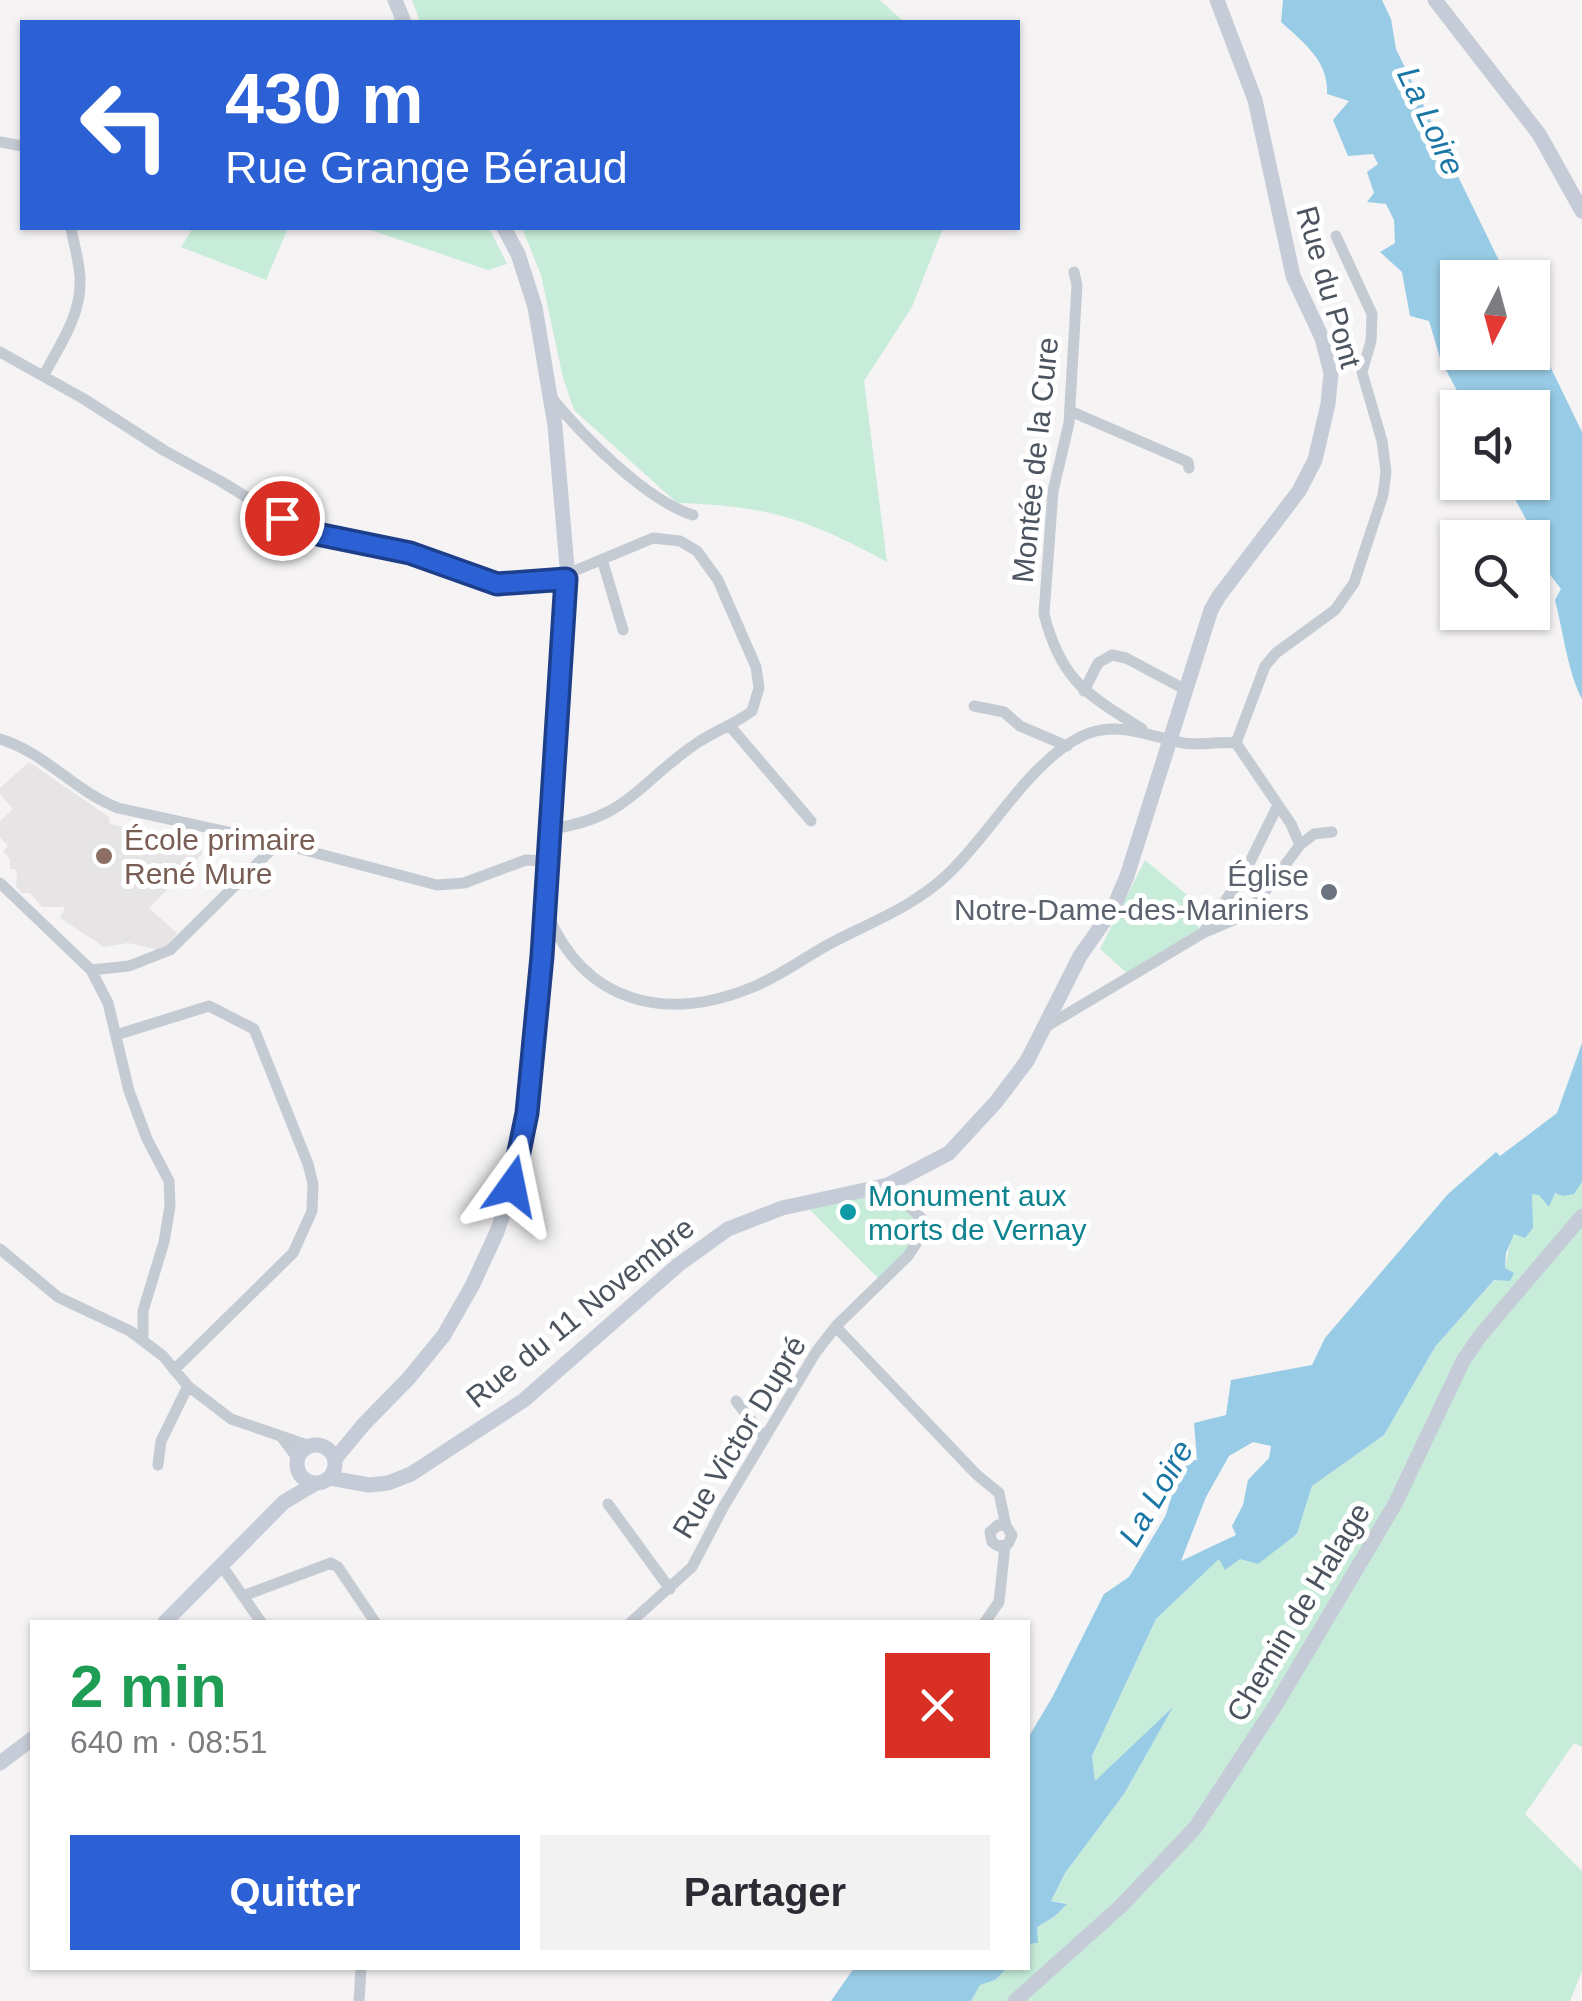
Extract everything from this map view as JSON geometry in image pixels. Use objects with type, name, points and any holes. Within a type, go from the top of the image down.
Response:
[{"type":"street","name":"Rue du Pont","points":[[1172,739],[1219,596],[1299,490],[1315,460],[1331,373],[1322,338],[1293,276],[1255,100],[1217,0]]},
{"type":"street","points":[[1435,0],[1539,134],[1582,211]]},
{"type":"street","points":[[44,375],[64,338],[78,298],[79,270],[71,230]]},
{"type":"street","points":[[167,1620],[284,1502],[329,1471],[364,1424],[444,1335],[497,1232],[512,1186],[527,1113],[542,956],[566,576],[550,396],[535,307],[518,254],[505,230]]},
{"type":"street","points":[[1236,743],[1265,666],[1335,610],[1354,583],[1384,494],[1382,441],[1362,372],[1371,341],[1372,314],[1336,236]]},
{"type":"street","name":"Montée de la Cure","points":[[1074,272],[1078,285],[1070,411],[1052,491],[1044,614],[1063,666],[1084,691],[1145,731]]},
{"type":"street","points":[[0,352],[296,527],[410,553],[497,584],[566,576],[653,538],[689,545],[707,562],[718,580],[757,678],[752,711],[698,742],[624,806],[590,820],[551,828]]},
{"type":"street","points":[[550,396],[572,422],[663,503],[693,515]]},
{"type":"street","points":[[1070,411],[1188,462],[1189,468]]},
{"type":"street","points":[[602,559],[623,630]]},
{"type":"street","points":[[1084,691],[1098,664],[1112,655],[1126,658],[1186,690]]},
{"type":"street","points":[[974,706],[1004,712],[1020,726],[1067,746]]},
{"type":"street","points":[[729,725],[811,821]]},
{"type":"street","points":[[545,908],[571,957],[604,984],[634,1000],[658,1006],[725,998],[757,986],[917,900],[950,872],[1020,791],[1083,735],[1106,730],[1145,731],[1184,743],[1236,743]]},
{"type":"street","points":[[0,739],[22,745],[96,800],[118,808],[278,843],[436,885],[464,883],[526,860],[548,861]]},
{"type":"street","name":"Rue du 11 Novembre","points":[[329,1471],[368,1485],[388,1483],[411,1474],[524,1400],[678,1265],[728,1230],[782,1208],[888,1185],[948,1152],[996,1102],[1027,1061],[1080,956],[1112,909],[1127,876],[1172,739]]},
{"type":"street","points":[[1236,743],[1278,804],[1300,845]]},
{"type":"street","points":[[1204,933],[1244,874],[1278,804]]},
{"type":"street","points":[[1047,1026],[1204,933],[1248,914],[1300,845],[1314,834],[1332,832]]},
{"type":"street","points":[[90,970],[129,966],[170,950],[278,843]]},
{"type":"street","points":[[0,883],[90,970],[108,1003],[141,1123],[168,1181],[170,1206],[164,1242],[143,1311],[143,1341]]},
{"type":"street","points":[[542,956],[550,951],[571,957]]},
{"type":"street","points":[[116,1035],[209,1006],[254,1029],[290,1114],[313,1184],[312,1211],[293,1254],[174,1370]]},
{"type":"street","name":"Rue Victor Dupré","points":[[633,1620],[692,1566],[806,1367],[836,1327],[908,1256],[928,1225],[888,1185]]},
{"type":"street","name":"Chemin de Halage","points":[[1015,2001],[1121,1906],[1195,1828],[1277,1703],[1373,1541],[1463,1361],[1582,1216]]},
{"type":"street","points":[[0,1249],[58,1297],[130,1331],[188,1386],[231,1419],[283,1439],[305,1453],[328,1449],[329,1471]]},
{"type":"street","points":[[836,1327],[976,1474],[995,1489],[1012,1535],[1004,1546],[999,1602],[986,1620]]},
{"type":"street","points":[[158,1464],[162,1441],[188,1386]]},
{"type":"street","points":[[736,1402],[764,1437]]},
{"type":"street","points":[[284,1502],[305,1453],[364,1424]]},
{"type":"street","points":[[305,1453],[300,1475],[329,1471]]},
{"type":"street","points":[[608,1504],[670,1589]]},
{"type":"street","points":[[243,1596],[330,1564],[338,1567],[374,1620]]},
{"type":"street","points":[[222,1566],[260,1620]]},
{"type":"street","points":[[0,1763],[30,1740]]},
{"type":"street","points":[[359,2001],[361,1970]]},
{"type":"shaded area","name":"École primaire René Mure","points":[[29,762],[109,817],[110,824],[201,843],[202,854],[149,908],[177,933],[167,946],[159,950],[128,943],[104,947],[60,918],[65,907],[42,907],[30,893],[22,893],[16,886],[17,874],[10,869],[10,859],[3,851],[8,846],[0,837],[0,821],[13,809],[0,794],[0,788]]},
{"type":"green space","points":[[412,0],[880,0],[902,20],[419,20]]},
{"type":"green space","points":[[192,230],[287,230],[266,280],[181,247]]},
{"type":"green space","points":[[371,230],[490,230],[507,264],[488,270]]},
{"type":"green space","points":[[523,230],[942,230],[912,307],[864,381],[887,562],[810,525],[763,511],[677,503],[574,410],[563,378],[541,275]]},
{"type":"green space","points":[[1145,860],[1205,910],[1196,924],[1200,929],[1128,974],[1100,949]]},
{"type":"green space","points":[[1582,1182],[1582,1747],[1574,1743],[1525,1814],[1582,1871],[1582,1971],[1570,2001],[971,2001],[980,1984],[995,1980],[1005,1970],[1030,1970],[1030,1944],[1037,1943],[1036,1927],[1055,1916],[1066,1903],[1051,1901],[1065,1873],[1124,1794],[1170,1711],[1095,1782],[1092,1756],[1156,1619],[1219,1559],[1240,1559],[1297,1535],[1312,1486],[1384,1435],[1435,1347],[1505,1268],[1511,1237],[1514,1234],[1525,1238],[1532,1194],[1573,1194]]},
{"type":"green space","points":[[888,1193],[921,1225],[905,1254],[880,1280],[809,1209]]},
{"type":"water","name":"La Loire","points":[[1283,0],[1382,0],[1391,19],[1396,49],[1499,260],[1440,260],[1440,358],[1429,321],[1410,316],[1402,272],[1380,252],[1395,243],[1394,220],[1386,204],[1367,202],[1374,193],[1367,172],[1378,164],[1373,154],[1348,156],[1333,120],[1349,101],[1327,94],[1319,62],[1281,22]]},
{"type":"water","points":[[1550,366],[1582,432],[1582,699],[1569,664],[1555,600],[1561,589],[1550,575],[1550,520],[1526,520],[1515,500],[1550,500],[1550,390],[1457,390],[1446,370],[1550,370]]},
{"type":"water","points":[[1582,1043],[1582,1182],[1574,1194],[1555,1193],[1549,1207],[1539,1195],[1532,1194],[1533,1228],[1525,1238],[1514,1234],[1506,1253],[1505,1268],[1514,1273],[1510,1281],[1494,1280],[1435,1347],[1384,1435],[1312,1486],[1297,1534],[1258,1564],[1240,1559],[1225,1570],[1219,1559],[1156,1619],[1092,1756],[1095,1781],[1173,1707],[1124,1794],[1065,1873],[1051,1901],[1067,1904],[1037,1927],[1038,1943],[1030,1944],[1030,1735],[1104,1594],[1129,1577],[1166,1515],[1181,1461],[1197,1460],[1194,1423],[1226,1415],[1231,1380],[1312,1365],[1325,1338],[1448,1194],[1496,1152],[1500,1156],[1557,1113]],"holes":[[[1253,1442],[1271,1446],[1269,1458],[1248,1480],[1243,1505],[1232,1526],[1236,1535],[1181,1561],[1206,1497],[1229,1456]]]},
{"type":"water","points":[[853,1970],[1005,1970],[995,1980],[980,1985],[971,2001],[831,2001]]},
{"type":"place","name":"École primaire René Mure","points":[[104,856]]},
{"type":"place","name":"Église Notre-Dame-des-Mariniers","points":[[1329,892]]},
{"type":"place","name":"Monument aux morts de Vernay","points":[[848,1212]]},
{"type":"route","points":[[282,518],[322,535],[410,553],[497,584],[566,579],[542,956],[527,1113],[512,1186]]}]
